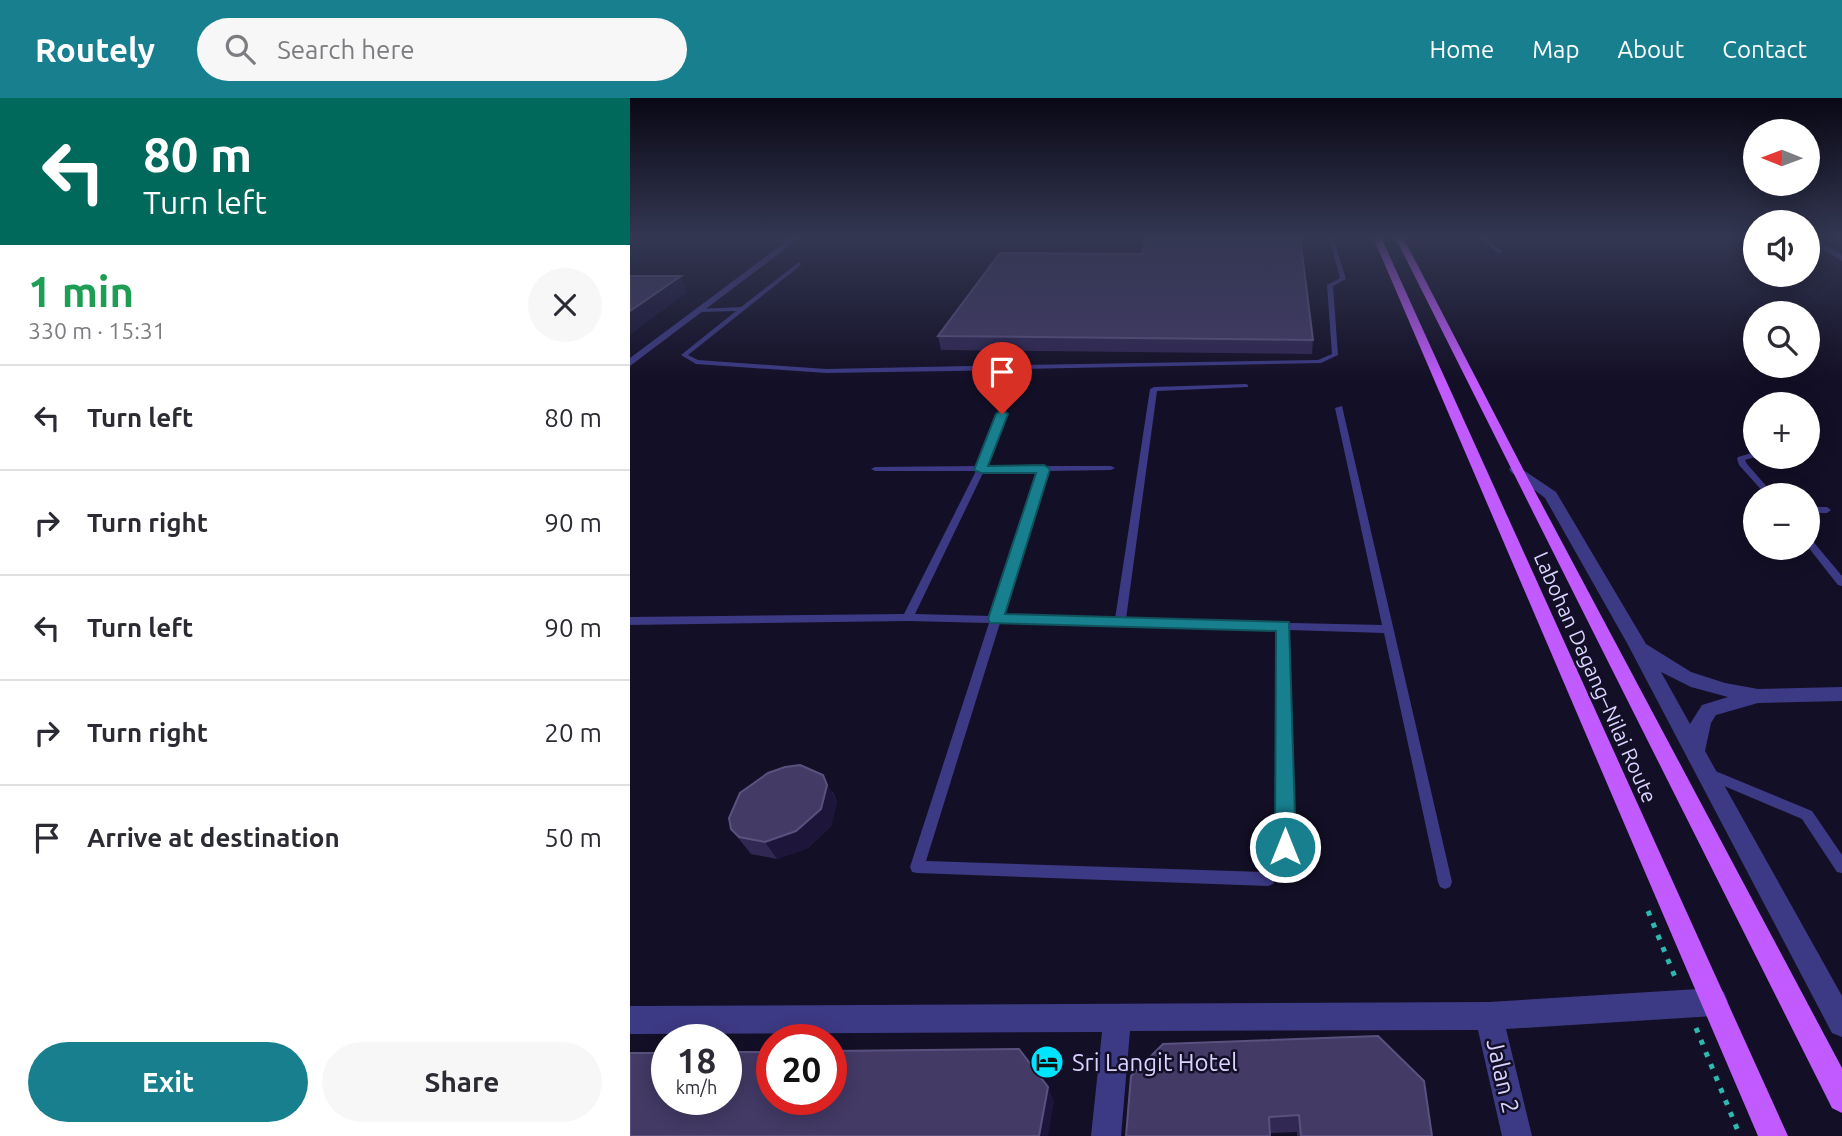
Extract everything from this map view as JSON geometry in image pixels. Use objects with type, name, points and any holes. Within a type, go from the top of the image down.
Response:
[{"type":"main road","name":"Labohan Dagang–Nilai Route","points":[[1398,285],[1773,1136]]},
{"type":"main road","name":"Labohan Dagang–Nilai Route","points":[[1424,285],[1516,469],[1842,1098]]},
{"type":"street","points":[[630,363],[733,285]]},
{"type":"street","points":[[1516,469],[1551,495],[1636,643],[1842,1023]]},
{"type":"street","points":[[1636,643],[1669,671],[1699,683],[1758,696],[1842,694]]},
{"type":"street","points":[[1695,751],[1701,722],[1709,710],[1758,696]]},
{"type":"street","points":[[630,1020],[1117,1020],[1489,1016],[1714,1002]]},
{"type":"street","name":"Jalan 2","points":[[1489,1016],[1517,1136]]},
{"type":"street","points":[[1106,1136],[1117,1020]]},
{"type":"lane","points":[[772,285],[684,355],[696,362],[825,371],[1319,362],[1335,355],[1330,285]]},
{"type":"lane","points":[[700,310],[742,309]]},
{"type":"lane","points":[[908,617],[981,470],[1019,366]]},
{"type":"lane","points":[[1120,622],[1154,389],[1246,386]]},
{"type":"lane","points":[[1339,408],[1445,882]]},
{"type":"lane","points":[[875,469],[1111,468]]},
{"type":"lane","points":[[1044,469],[917,867],[1268,880],[1285,847],[1284,626]]},
{"type":"lane","points":[[1747,469],[1760,483]]},
{"type":"lane","points":[[1820,510],[1827,510]]},
{"type":"lane","points":[[1820,556],[1842,583]]},
{"type":"lane","points":[[630,621],[908,617],[1388,629]]},
{"type":"lane","points":[[1706,772],[1807,815],[1842,867]]},
{"type":"building","points":[[630,285],[667,285],[630,311]]},
{"type":"building","points":[[976,285],[1306,285],[1313,340],[938,336]]},
{"type":"building","points":[[800,765],[823,775],[827,785],[821,809],[796,831],[765,842],[739,837],[731,829],[729,818],[740,793],[768,773]]},
{"type":"building","points":[[1378,1036],[1424,1081],[1432,1136],[1301,1136],[1299,1115],[1269,1117],[1270,1136],[1126,1136],[1131,1076],[1163,1044]]},
{"type":"building","points":[[1019,1049],[1048,1087],[1039,1136],[630,1136],[630,1053],[651,1053],[651,1115],[742,1115],[742,1052],[756,1052],[756,1115],[847,1115],[847,1051]]},
{"type":"place","name":"Sri Langit Hotel","points":[[1047,1062]]},
{"type":"route","points":[[1002,414],[981,470],[1044,469],[996,619],[1284,626],[1285,847]]}]
